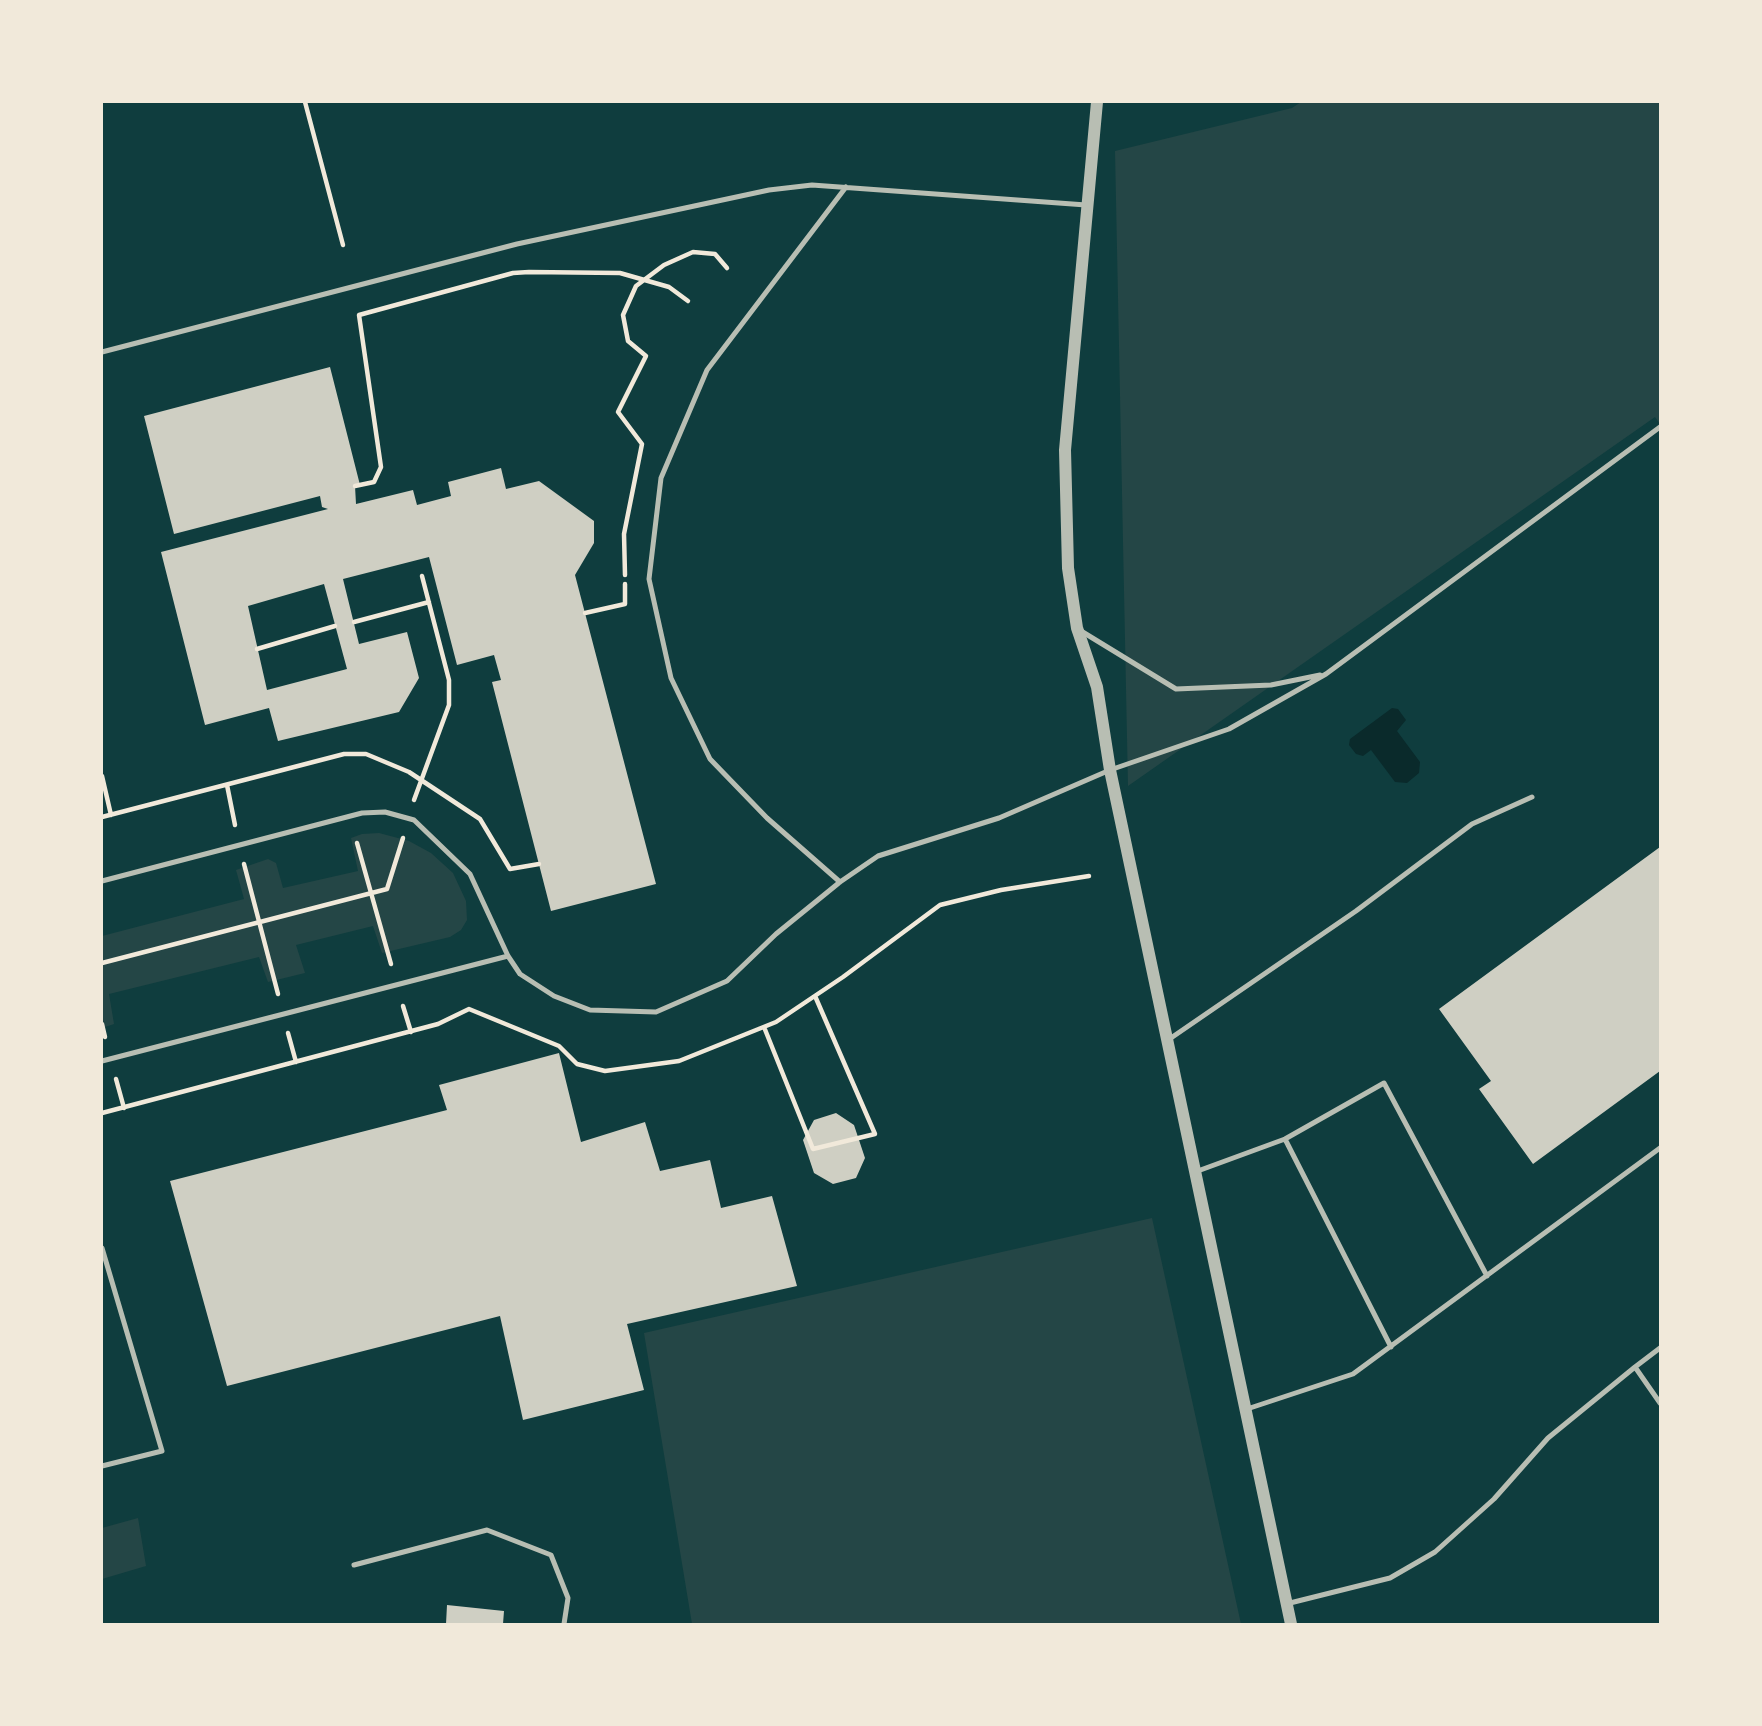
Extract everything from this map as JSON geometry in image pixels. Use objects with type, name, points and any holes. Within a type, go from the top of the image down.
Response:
[{"type":"street","points":[[1097,102],[1065,450],[1068,568],[1077,628],[1097,687],[1110,770],[1291,1625]]},
{"type":"lane","points":[[102,352],[517,244],[769,190],[812,185],[1086,205]]},
{"type":"lane","points":[[840,881],[767,818],[710,759],[671,678],[649,579],[661,478],[707,370],[846,187]]},
{"type":"lane","points":[[102,881],[362,813],[385,812],[409,819],[470,874],[520,974],[554,996],[590,1010],[656,1012],[727,981],[776,934],[840,881],[878,856],[999,818],[1110,770],[1228,729],[1326,674],[1661,427]]},
{"type":"lane","points":[[1077,628],[1176,689],[1271,685],[1326,674]]},
{"type":"lane","points":[[1168,1040],[1356,911],[1472,824],[1532,797]]},
{"type":"lane","points":[[102,1062],[509,956]]},
{"type":"lane","points":[[1195,1172],[1285,1139],[1384,1083],[1487,1276]]},
{"type":"lane","points":[[1285,1139],[1391,1347]]},
{"type":"lane","points":[[1244,1410],[1353,1374],[1661,1148]]},
{"type":"lane","points":[[102,1248],[162,1451],[102,1466]]},
{"type":"lane","points":[[1286,1604],[1390,1578],[1435,1552],[1494,1499],[1548,1438],[1661,1348]]},
{"type":"lane","points":[[1635,1367],[1661,1403]]},
{"type":"lane","points":[[354,1565],[486,1530],[551,1555],[568,1598],[564,1625]]},
{"type":"path","points":[[305,102],[343,245]]},
{"type":"path","points":[[584,612],[625,604],[624,534],[642,444],[618,412],[646,356],[628,341],[623,315],[636,286],[664,265],[693,252],[715,254],[727,268]]},
{"type":"path","points":[[355,486],[374,482],[381,467],[359,315],[513,273],[620,273],[669,287],[688,301]]},
{"type":"path","points":[[102,963],[387,889],[449,705],[449,680],[422,576]]},
{"type":"path","points":[[354,622],[429,602]]},
{"type":"path","points":[[257,649],[335,626]]},
{"type":"path","points":[[102,776],[111,815]]},
{"type":"path","points":[[227,785],[258,923],[296,1062]]},
{"type":"path","points":[[357,843],[411,1032]]},
{"type":"path","points":[[764,1027],[813,1149],[875,1134],[815,995]]},
{"type":"shaded area","points":[[1301,102],[1660,102],[1660,424],[1655,417],[1128,786],[1115,151],[1292,108]]},
{"type":"shaded area","points":[[1392,708],[1398,709],[1406,720],[1397,731],[1420,762],[1419,773],[1407,783],[1395,782],[1371,750],[1363,756],[1356,754],[1349,745],[1350,739]]},
{"type":"shaded area","points":[[379,833],[409,841],[431,853],[453,873],[466,901],[467,920],[461,930],[450,937],[382,953],[373,926],[296,945],[305,973],[268,982],[259,957],[109,994],[114,1024],[102,1028],[102,936],[244,899],[236,870],[268,859],[276,863],[283,888],[358,871],[351,838]]},
{"type":"shaded area","points":[[1152,1218],[1241,1624],[692,1624],[644,1333]]},
{"type":"shaded area","points":[[138,1518],[146,1566],[102,1579],[102,1528]]},
{"type":"building","points":[[330,367],[360,485],[355,486],[356,504],[413,490],[417,505],[451,496],[448,482],[501,468],[506,489],[539,481],[594,521],[594,543],[575,575],[656,884],[551,911],[492,682],[501,680],[494,655],[457,665],[429,557],[343,579],[359,644],[407,632],[419,678],[399,712],[278,741],[269,708],[205,725],[161,552],[328,509],[322,507],[320,496],[174,534],[144,416]],"holes":[[[324,584],[347,669],[267,690],[248,606]]]},
{"type":"building","points":[[1660,847],[1660,1071],[1533,1164],[1479,1089],[1491,1081],[1439,1009]]},
{"type":"building","points":[[559,1053],[581,1142],[645,1122],[660,1171],[710,1160],[721,1208],[772,1196],[797,1286],[627,1324],[644,1390],[523,1420],[500,1316],[227,1386],[170,1181],[447,1110],[439,1085]]},
{"type":"building","points":[[836,1113],[854,1125],[865,1158],[856,1178],[833,1184],[814,1173],[803,1140],[814,1120]]},
{"type":"building","points":[[447,1605],[504,1611],[503,1624],[446,1624]]}]
